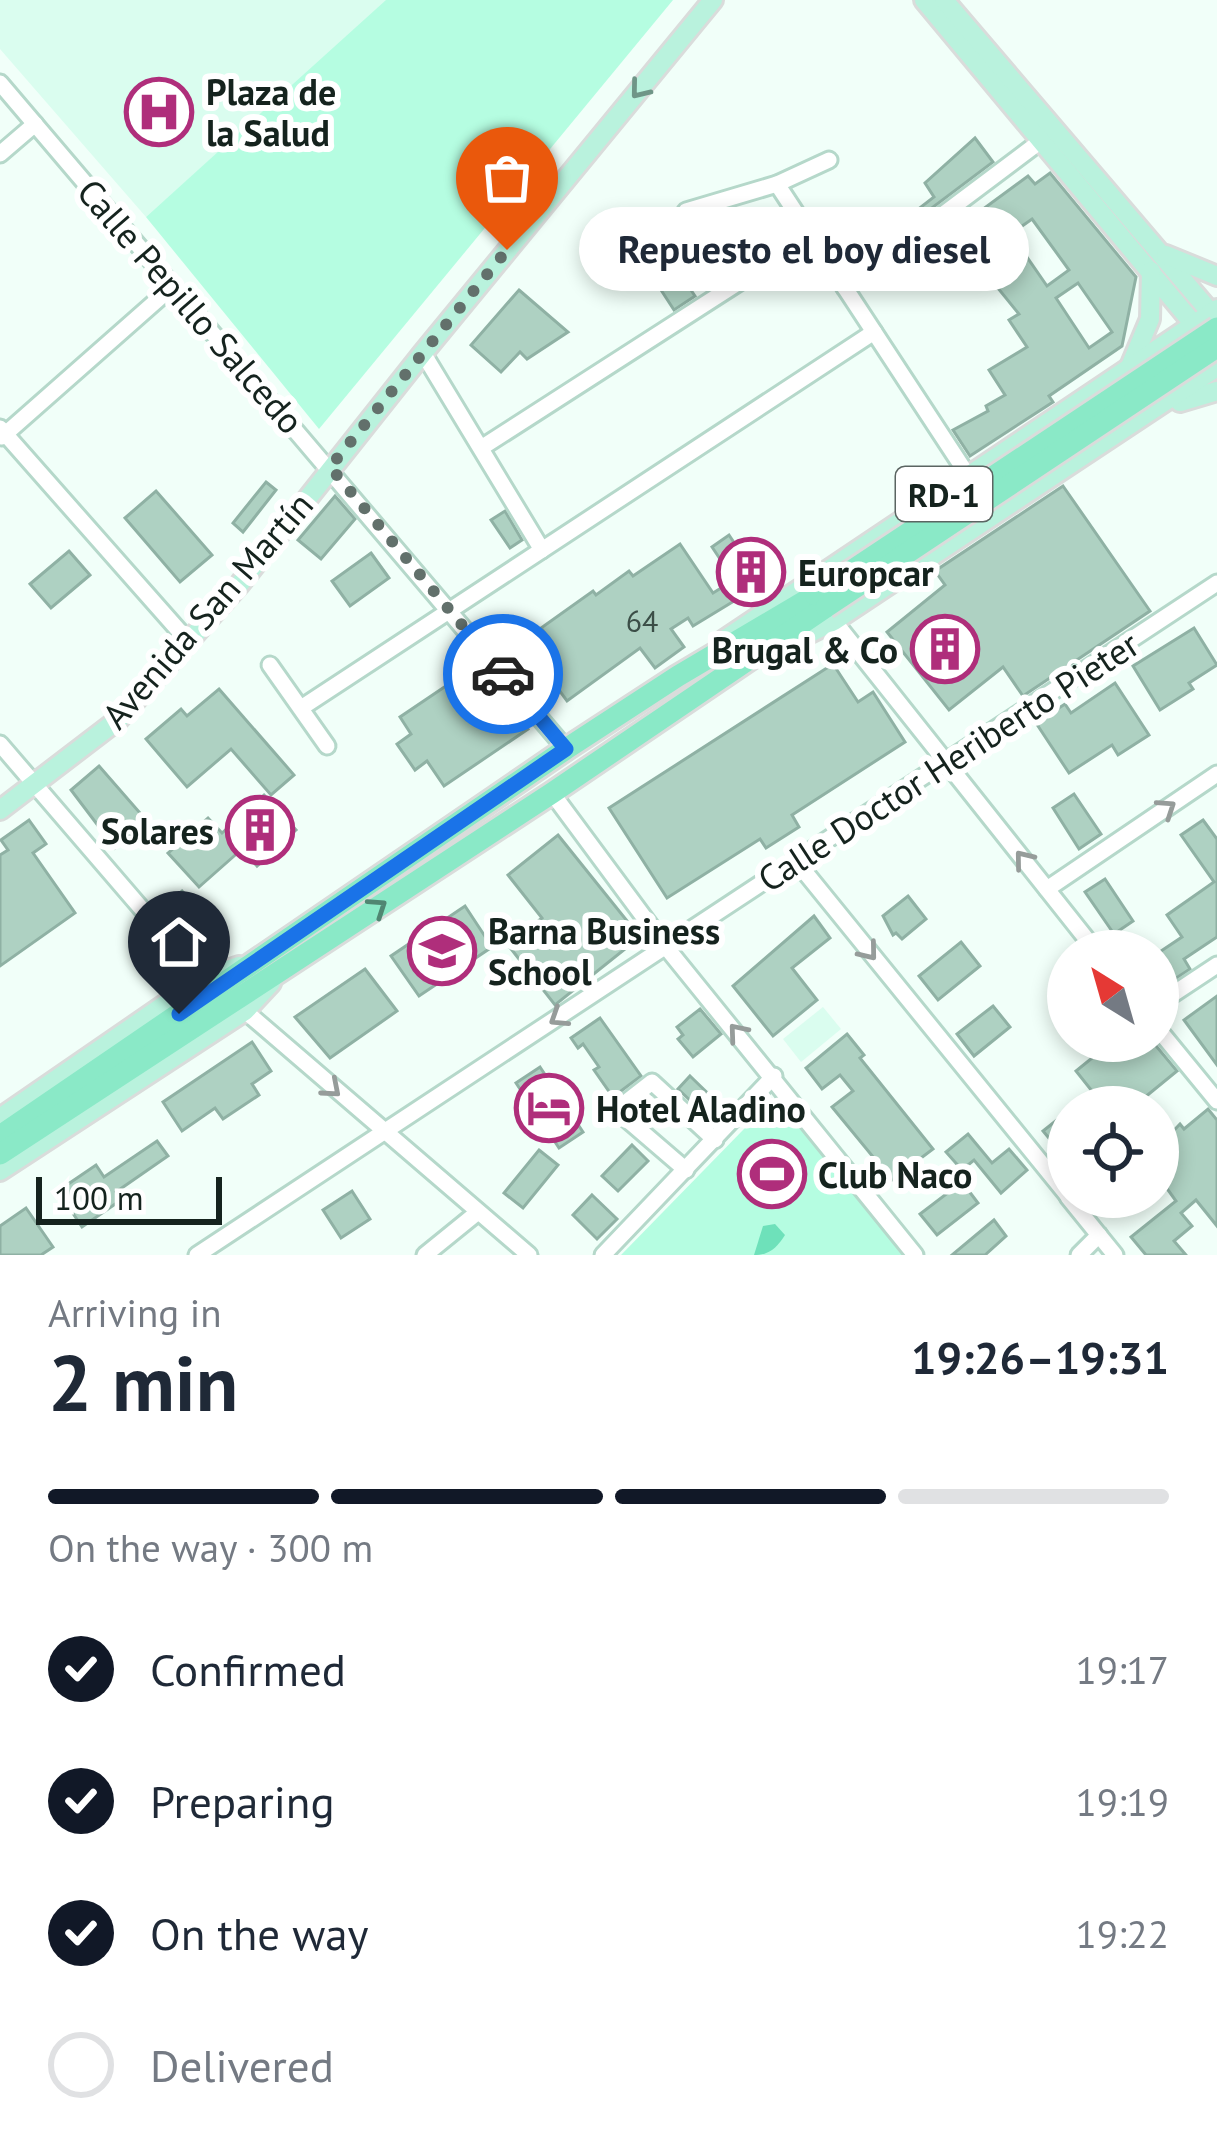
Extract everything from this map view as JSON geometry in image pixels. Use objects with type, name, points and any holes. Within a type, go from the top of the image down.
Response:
[{"type":"highway","name":"RD-1","points":[[0,1154],[148,1048],[250,963],[566,749],[678,676],[825,608],[1211,319]]},
{"type":"highway","name":"RD-1","points":[[0,1136],[281,972],[1217,348]]},
{"type":"main road","name":"Avenida San Martín","points":[[0,809],[118,718],[239,585],[713,0]]},
{"type":"main road","points":[[924,0],[1151,271],[1211,319]]},
{"type":"main road","points":[[944,0],[1211,319],[1217,348]]},
{"type":"main road","points":[[1153,247],[1189,268],[1217,276]]},
{"type":"main road","points":[[1128,372],[1150,319],[1151,271]]},
{"type":"main road","name":"RD-1","points":[[678,676],[746,623],[1211,319]]},
{"type":"main road","points":[[1084,401],[1101,399],[1167,356],[1181,363],[1185,370],[1180,381],[1116,426],[1111,438]]},
{"type":"main road","name":"RD-1","points":[[825,608],[1111,438],[1217,367]]},
{"type":"main road","points":[[1132,424],[1203,392],[1217,391]]},
{"type":"main road","name":"RD-1","points":[[0,1118],[202,979],[250,963]]},
{"type":"main road","name":"RD-1","points":[[0,1172],[244,1011],[281,972]]},
{"type":"street","name":"Calle Pepillo Salcedo","points":[[0,83],[566,749]]},
{"type":"street","points":[[0,154],[34,124]]},
{"type":"street","points":[[845,289],[1042,140]]},
{"type":"street","points":[[686,211],[777,184],[829,160]]},
{"type":"street","points":[[777,184],[970,477]]},
{"type":"street","points":[[481,448],[811,236]]},
{"type":"street","points":[[172,287],[2,434],[188,641]]},
{"type":"street","points":[[301,708],[874,332]]},
{"type":"street","points":[[423,353],[542,550]]},
{"type":"street","name":"Calle Doctor Heriberto Pieter","points":[[197,1255],[1217,583]]},
{"type":"street","points":[[825,608],[1079,930]]},
{"type":"street","points":[[270,665],[327,746]]},
{"type":"street","points":[[0,744],[202,979]]},
{"type":"street","points":[[1047,890],[1217,774]]},
{"type":"street","points":[[552,793],[666,947],[915,1255]]},
{"type":"street","points":[[796,861],[1047,1171]]},
{"type":"street","points":[[1179,990],[1217,965]]},
{"type":"street","points":[[244,1011],[529,1255]]},
{"type":"street","points":[[1179,1055],[1217,1101]]},
{"type":"street","points":[[603,1255],[774,1076]]},
{"type":"street","points":[[686,1170],[622,1114],[620,1107],[652,1082],[715,1140]]},
{"type":"street","points":[[425,1255],[478,1212]]},
{"type":"street","points":[[1085,1218],[1115,1255]]},
{"type":"street","points":[[1079,1255],[1099,1235]]},
{"type":"shaded area","name":"Plaza de la Salud","points":[[0,0],[387,1],[146,217],[0,49]]},
{"type":"shaded area","points":[[386,0],[673,0],[319,429],[146,217]]},
{"type":"shaded area","points":[[823,1007],[841,1029],[801,1062],[783,1039]]},
{"type":"shaded area","name":"Club Naco","points":[[780,1092],[908,1255],[621,1255]]},
{"type":"shaded area","points":[[775,1224],[785,1235],[782,1240],[768,1252],[754,1255],[763,1226]]},
{"type":"building","points":[[975,138],[993,162],[912,223],[908,217],[934,197],[925,183]]},
{"type":"building","points":[[1050,173],[1136,277],[1122,346],[1049,396],[1053,402],[970,456],[953,430],[988,411],[986,406],[1005,395],[989,370],[1027,347],[1009,320],[1019,314],[980,266],[985,262],[976,248],[983,243],[973,228],[985,220],[979,212],[1028,176],[1035,184]],"holes":[[[1032,219],[1069,270],[1047,286],[1011,234]],[[1078,283],[1112,332],[1089,348],[1056,298]]]},
{"type":"building","points":[[879,220],[892,238],[883,245],[867,230]]},
{"type":"building","points":[[668,256],[695,296],[674,310],[648,270]]},
{"type":"building","points":[[519,290],[568,332],[527,359],[520,352],[501,372],[471,345]]},
{"type":"building","points":[[266,482],[276,490],[243,532],[233,523]]},
{"type":"building","points":[[1063,486],[1150,611],[1023,696],[1003,667],[949,710],[887,632],[945,585],[935,571]]},
{"type":"building","points":[[156,491],[212,555],[180,582],[125,518]]},
{"type":"building","points":[[335,496],[355,519],[321,559],[298,540]]},
{"type":"building","points":[[505,511],[522,540],[510,548],[491,520]]},
{"type":"building","points":[[729,535],[751,568],[765,559],[775,576],[693,626],[688,618],[671,629],[684,647],[655,668],[640,648],[567,701],[529,649],[547,636],[541,628],[593,591],[596,595],[629,571],[633,576],[680,544],[713,593],[734,580],[712,547]]},
{"type":"building","points":[[69,551],[90,575],[51,608],[30,584]]},
{"type":"building","points":[[371,553],[389,578],[350,606],[332,581]]},
{"type":"building","points":[[1194,628],[1217,665],[1189,683],[1193,689],[1160,710],[1133,666]]},
{"type":"building","points":[[833,664],[858,702],[873,692],[905,742],[792,815],[799,827],[766,848],[760,839],[667,898],[609,808]]},
{"type":"building","points":[[471,669],[494,702],[504,695],[528,729],[444,786],[427,761],[415,770],[397,744],[411,734],[400,717]]},
{"type":"building","points":[[1115,683],[1149,735],[1118,755],[1112,745],[1069,773],[1036,723],[1065,704],[1071,713]]},
{"type":"building","points":[[219,689],[294,775],[271,795],[231,749],[187,787],[146,739],[181,709],[187,716]]},
{"type":"building","points":[[99,766],[147,821],[115,848],[71,790]]},
{"type":"building","points":[[1074,794],[1101,834],[1079,849],[1053,808]]},
{"type":"building","points":[[264,795],[296,830],[257,866],[242,849],[199,887],[168,853],[208,818],[222,833]]},
{"type":"building","points":[[29,820],[46,844],[33,853],[75,913],[0,966],[0,855],[8,850],[1,840]]},
{"type":"building","points":[[1203,820],[1217,839],[1217,937],[1184,959],[1190,969],[1179,976],[1182,937],[1167,915],[1214,882],[1181,835]]},
{"type":"building","points":[[558,835],[640,937],[555,1005],[508,945],[542,918],[508,875]]},
{"type":"building","points":[[1105,879],[1133,921],[1111,930],[1085,892]]},
{"type":"building","points":[[182,891],[213,927],[189,946],[159,911]]},
{"type":"building","points":[[908,896],[926,919],[902,939],[893,935],[883,916]]},
{"type":"building","name":"Barna Business School","points":[[465,906],[492,947],[419,996],[391,956]]},
{"type":"building","points":[[814,916],[830,938],[792,968],[817,1000],[773,1036],[733,986]]},
{"type":"building","points":[[961,942],[980,966],[938,1000],[919,976]]},
{"type":"building","points":[[365,969],[397,1011],[330,1058],[295,1017]]},
{"type":"building","points":[[1217,996],[1217,1065],[1184,1020]]},
{"type":"building","points":[[993,1006],[1010,1027],[974,1056],[957,1034]]},
{"type":"building","points":[[700,1009],[721,1034],[693,1057],[678,1039],[683,1035],[677,1027]]},
{"type":"building","points":[[600,1018],[641,1076],[613,1097],[583,1044],[578,1048],[571,1038]]},
{"type":"building","points":[[847,1034],[864,1055],[860,1058],[933,1149],[892,1180],[832,1107],[853,1091],[840,1075],[822,1089],[806,1068]]},
{"type":"building","points":[[252,1042],[271,1071],[252,1084],[259,1095],[223,1119],[215,1108],[182,1131],[163,1102]]},
{"type":"building","points":[[1087,1062],[1170,1062],[1177,1071],[1159,1086],[1088,1086],[1076,1071]]},
{"type":"building","name":"Hotel Aladino","points":[[540,1067],[583,1132],[559,1148],[516,1083]]},
{"type":"building","points":[[690,1076],[723,1108],[711,1120],[678,1089]]},
{"type":"building","points":[[1208,1109],[1217,1120],[1217,1226],[1196,1200],[1181,1213],[1192,1226],[1174,1241],[1186,1255],[1146,1255],[1131,1237],[1155,1218],[1179,1218],[1180,1124],[1184,1129]]},
{"type":"building","points":[[968,1134],[992,1163],[1009,1149],[1027,1170],[1001,1193],[974,1160],[962,1170],[946,1152]]},
{"type":"building","points":[[157,1141],[168,1156],[116,1192],[121,1200],[82,1227],[58,1191],[96,1165],[104,1177]]},
{"type":"building","points":[[632,1145],[648,1161],[618,1191],[602,1176]]},
{"type":"building","points":[[539,1150],[558,1165],[523,1208],[504,1193]]},
{"type":"building","points":[[962,1182],[978,1203],[937,1235],[920,1214]]},
{"type":"building","points":[[352,1191],[370,1219],[341,1238],[323,1210]]},
{"type":"building","points":[[592,1195],[617,1219],[597,1239],[573,1215]]},
{"type":"building","points":[[26,1208],[53,1247],[41,1255],[0,1255],[0,1226]]},
{"type":"building","points":[[994,1220],[1006,1236],[985,1255],[952,1255]]},
{"type":"way so far","points":[[503,674],[330,467],[507,250]]},
{"type":"place","name":"Plaza de la Salud","points":[[159,112]]},
{"type":"place","name":"Repuesto el boy diesel","points":[[507,250]]},
{"type":"place","name":"Europcar","points":[[751,572]]},
{"type":"place","name":"Brugal & Co","points":[[945,649]]},
{"type":"place","name":"Solares","points":[[260,830]]},
{"type":"place","name":"Barna Business School","points":[[442,951]]},
{"type":"place","name":"Hotel Aladino","points":[[549,1108]]},
{"type":"place","name":"Club Naco","points":[[772,1174]]},
{"type":"route","points":[[179,1014],[566,749],[503,674]]}]
